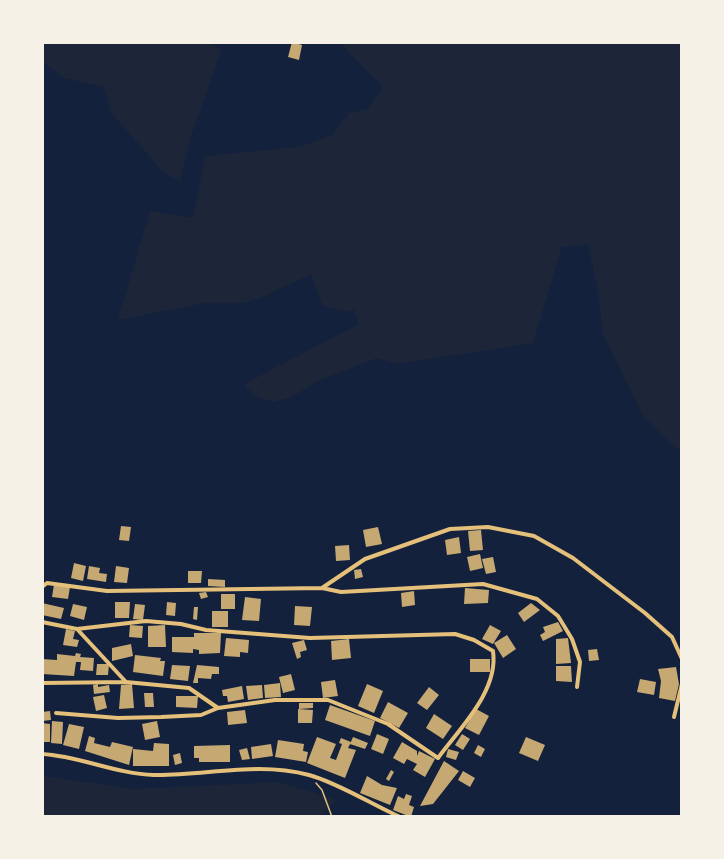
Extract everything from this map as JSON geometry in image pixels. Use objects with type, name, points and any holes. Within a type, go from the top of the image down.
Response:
[{"type":"street","points":[[322,588],[365,559],[450,529],[488,527],[534,536],[573,558],[645,613],[672,637],[682,659]]},
{"type":"street","points":[[42,587],[47,583],[107,591],[322,588],[340,591],[483,584],[537,600],[558,616],[573,639],[580,662],[577,687]]},
{"type":"street","points":[[42,622],[77,630],[146,621],[181,624],[206,630],[310,638],[455,634],[474,640],[493,651],[492,675],[482,696],[438,758],[388,724],[328,700],[275,700],[218,708],[201,715],[161,717],[118,718],[56,713]]},
{"type":"street","points":[[77,630],[126,682]]},
{"type":"street","points":[[42,683],[126,682],[189,688],[218,708]]},
{"type":"street","points":[[674,717],[682,684]]},
{"type":"street","points":[[42,754],[61,755],[124,771],[154,775],[239,770],[278,770],[310,775],[400,817]]},
{"type":"path","points":[[310,775],[322,790],[332,817]]},
{"type":"shaded area","points":[[42,42],[210,42],[221,51],[190,139],[180,181],[164,173],[111,112],[104,87],[64,78],[44,63]]},
{"type":"shaded area","points":[[339,42],[682,42],[682,450],[674,447],[643,416],[603,334],[598,291],[588,244],[562,247],[533,343],[397,364],[377,358],[318,381],[292,397],[273,402],[254,396],[244,384],[359,324],[354,310],[347,312],[322,305],[311,274],[263,297],[244,303],[204,303],[118,320],[150,211],[193,218],[205,156],[299,147],[332,135],[349,113],[367,109],[383,87]]},
{"type":"shaded area","points":[[42,776],[134,789],[279,782],[337,800],[323,814],[314,817],[42,817]]},
{"type":"building","points":[[292,42],[302,45],[299,60],[288,57]]},
{"type":"building","points":[[121,526],[131,527],[129,541],[119,540]]},
{"type":"building","points":[[378,527],[382,544],[366,547],[363,530]]},
{"type":"building","points":[[481,530],[483,550],[470,551],[468,531]]},
{"type":"building","points":[[459,537],[461,553],[447,555],[445,540]]},
{"type":"building","points":[[349,545],[350,560],[336,561],[335,546]]},
{"type":"building","points":[[480,554],[483,568],[470,571],[467,557]]},
{"type":"building","points":[[493,557],[496,572],[486,574],[482,559]]},
{"type":"building","points":[[74,563],[86,566],[83,581],[71,578]]},
{"type":"building","points":[[89,566],[100,568],[99,573],[107,574],[106,582],[87,579]]},
{"type":"building","points":[[116,566],[129,568],[127,583],[114,582]]},
{"type":"building","points":[[361,569],[363,577],[355,579],[354,570]]},
{"type":"building","points":[[188,571],[202,571],[201,583],[188,583]]},
{"type":"building","points":[[208,579],[225,580],[225,587],[208,586]]},
{"type":"building","points":[[54,584],[70,587],[68,599],[52,597]]},
{"type":"building","points":[[465,588],[489,590],[488,603],[464,604]]},
{"type":"building","points":[[414,591],[415,605],[402,607],[401,593]]},
{"type":"building","points":[[206,592],[208,597],[201,599],[199,593]]},
{"type":"building","points":[[221,594],[235,594],[235,609],[221,609]]},
{"type":"building","points":[[245,597],[261,599],[259,621],[242,620]]},
{"type":"building","points":[[115,602],[130,602],[129,618],[115,618]]},
{"type":"building","points":[[167,602],[176,603],[175,616],[166,615]]},
{"type":"building","points":[[42,603],[64,608],[61,619],[42,615]]},
{"type":"building","points":[[531,603],[540,610],[524,622],[518,613]]},
{"type":"building","points":[[73,604],[87,607],[84,620],[70,616]]},
{"type":"building","points":[[135,604],[145,605],[143,620],[133,619]]},
{"type":"building","points":[[295,606],[312,607],[310,626],[294,625]]},
{"type":"building","points":[[194,607],[198,607],[197,620],[193,619]]},
{"type":"building","points":[[212,611],[228,611],[228,627],[212,627]]},
{"type":"building","points":[[558,622],[563,631],[543,641],[540,635],[545,632],[543,627]]},
{"type":"building","points":[[130,625],[143,626],[142,638],[129,637]]},
{"type":"building","points":[[165,625],[166,647],[148,647],[148,626]]},
{"type":"building","points":[[490,625],[501,631],[493,644],[482,639]]},
{"type":"building","points":[[66,629],[75,631],[73,639],[79,640],[77,647],[63,645]]},
{"type":"building","points":[[194,633],[221,633],[220,653],[199,654],[199,650],[193,649],[193,653],[172,652],[172,637],[194,637]]},
{"type":"building","points":[[507,635],[516,649],[503,658],[494,643]]},
{"type":"building","points":[[226,638],[249,640],[248,653],[240,652],[240,657],[224,656]]},
{"type":"building","points":[[568,638],[571,663],[556,664],[556,639]]},
{"type":"building","points":[[349,639],[351,658],[332,660],[331,641]]},
{"type":"building","points":[[304,640],[307,650],[300,652],[301,657],[297,659],[292,643]]},
{"type":"building","points":[[131,644],[133,656],[112,661],[112,648]]},
{"type":"building","points":[[597,649],[599,660],[589,661],[588,650]]},
{"type":"building","points":[[76,653],[81,654],[80,657],[94,658],[93,671],[80,670],[81,662],[76,662],[74,676],[42,674],[42,659],[57,660],[57,654],[75,656]]},
{"type":"building","points":[[135,655],[161,658],[160,661],[165,661],[163,676],[133,672]]},
{"type":"building","points":[[470,659],[490,659],[490,672],[470,672]]},
{"type":"building","points":[[97,664],[109,664],[108,675],[96,675]]},
{"type":"building","points":[[172,665],[190,666],[188,681],[170,679]]},
{"type":"building","points":[[197,665],[219,667],[219,674],[212,674],[211,679],[198,678],[198,683],[193,683]]},
{"type":"building","points":[[556,666],[571,666],[572,682],[556,681]]},
{"type":"building","points":[[676,667],[679,684],[675,701],[659,698],[661,681],[658,669]]},
{"type":"building","points":[[291,674],[295,690],[283,693],[279,677]]},
{"type":"building","points":[[640,679],[656,682],[654,695],[637,692]]},
{"type":"building","points":[[335,680],[338,696],[323,698],[321,682]]},
{"type":"building","points":[[280,683],[281,697],[265,698],[264,685]]},
{"type":"building","points":[[98,684],[98,687],[109,685],[110,692],[94,694],[93,685]]},
{"type":"building","points":[[132,684],[134,708],[119,709],[121,685]]},
{"type":"building","points":[[367,684],[383,691],[374,713],[358,706]]},
{"type":"building","points":[[262,685],[263,698],[248,700],[246,686]]},
{"type":"building","points":[[242,686],[244,699],[228,702],[227,696],[223,696],[222,690]]},
{"type":"building","points":[[429,687],[439,695],[427,710],[417,703]]},
{"type":"building","points":[[144,693],[153,693],[154,707],[145,707]]},
{"type":"building","points":[[104,695],[107,708],[96,711],[93,697]]},
{"type":"building","points":[[176,696],[198,696],[197,708],[176,707]]},
{"type":"building","points":[[388,702],[408,713],[399,728],[380,718]]},
{"type":"building","points":[[299,703],[313,703],[313,708],[299,709]]},
{"type":"building","points":[[330,705],[375,721],[370,736],[325,720]]},
{"type":"building","points":[[298,709],[313,710],[312,723],[298,723]]},
{"type":"building","points":[[476,709],[489,716],[479,735],[465,728]]},
{"type":"building","points":[[245,710],[247,723],[228,725],[227,712]]},
{"type":"building","points":[[50,711],[51,720],[42,721],[42,712]]},
{"type":"building","points":[[434,714],[452,726],[443,739],[426,728]]},
{"type":"building","points":[[52,721],[63,722],[62,744],[51,743]]},
{"type":"building","points":[[157,721],[160,737],[145,740],[142,724]]},
{"type":"building","points":[[42,723],[50,724],[50,742],[42,742]]},
{"type":"building","points":[[69,724],[84,727],[79,749],[63,745]]},
{"type":"building","points":[[377,734],[389,739],[383,754],[371,749]]},
{"type":"building","points":[[462,734],[470,739],[463,750],[455,745]]},
{"type":"building","points":[[89,736],[95,738],[94,743],[110,747],[112,742],[133,747],[129,765],[85,751]]},
{"type":"building","points":[[317,737],[336,744],[330,758],[336,760],[342,744],[339,743],[341,738],[351,742],[348,748],[356,750],[345,778],[307,763]]},
{"type":"building","points":[[353,737],[368,743],[365,749],[350,744]]},
{"type":"building","points":[[526,737],[545,745],[538,761],[519,753]]},
{"type":"building","points":[[278,740],[304,744],[303,751],[308,752],[306,762],[275,757]]},
{"type":"building","points":[[402,742],[417,751],[417,756],[419,751],[435,759],[425,777],[413,770],[417,764],[407,759],[404,764],[393,758]]},
{"type":"building","points":[[154,743],[169,744],[169,766],[133,766],[133,749],[153,751]]},
{"type":"building","points":[[271,744],[273,756],[252,759],[251,747]]},
{"type":"building","points":[[230,745],[230,762],[199,762],[199,758],[194,758],[194,746]]},
{"type":"building","points":[[478,745],[485,749],[481,757],[474,753]]},
{"type":"building","points":[[247,748],[250,759],[242,760],[239,750]]},
{"type":"building","points":[[448,749],[459,752],[456,760],[446,757]]},
{"type":"building","points":[[180,753],[182,763],[175,765],[173,755]]},
{"type":"building","points":[[444,761],[459,771],[433,804],[420,806]]},
{"type":"building","points":[[391,770],[394,772],[389,781],[386,779]]},
{"type":"building","points":[[463,771],[475,778],[470,787],[458,780]]},
{"type":"building","points":[[367,776],[382,785],[397,788],[390,805],[360,793]]},
{"type":"building","points":[[406,794],[412,796],[409,805],[414,807],[411,817],[393,810],[398,796],[404,799]]}]
